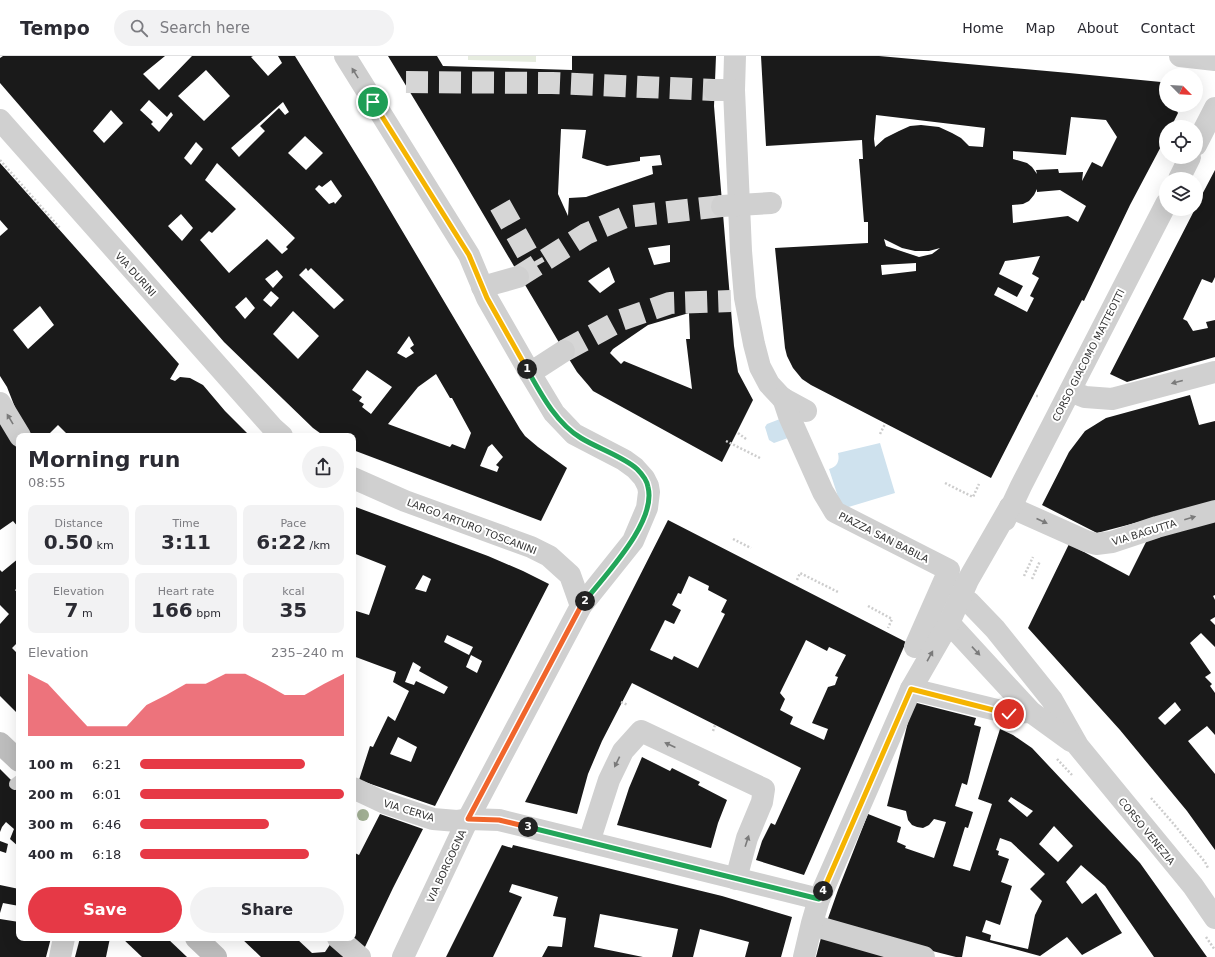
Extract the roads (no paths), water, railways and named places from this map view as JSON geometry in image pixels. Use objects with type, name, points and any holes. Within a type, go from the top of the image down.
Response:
[{"type":"street","points":[[344,56],[469,255],[487,298],[554,413],[571,432],[624,460],[635,468],[644,478],[648,486],[649,492],[647,508],[633,541],[581,606]]},
{"type":"street","points":[[735,56],[724,90],[731,206],[741,251],[738,300],[754,344],[760,367],[769,384],[782,398],[806,411]]},
{"type":"street","points":[[1180,56],[1215,60]]},
{"type":"street","points":[[1203,131],[1215,108]]},
{"type":"street","name":"VIA DURINI","points":[[0,120],[277,432]]},
{"type":"street","points":[[731,206],[771,203]]},
{"type":"street","name":"CORSO GIACOMO MATTEOTTI","points":[[1010,507],[1160,216]]},
{"type":"street","points":[[482,287],[518,277]]},
{"type":"street","points":[[530,373],[564,351]]},
{"type":"street","points":[[1070,390],[1085,397],[1112,399],[1215,372]]},
{"type":"street","name":"PIAZZA SAN BABILA","points":[[782,398],[823,492],[835,512],[949,570],[915,647]]},
{"type":"street","points":[[0,403],[18,433]]},
{"type":"street","name":"LARGO ARTURO TOSCANINI","points":[[356,479],[405,500],[532,547],[549,556],[570,575],[581,606]]},
{"type":"street","points":[[949,623],[969,602],[1010,507]]},
{"type":"street","points":[[804,957],[819,899],[911,689],[949,623],[968,580],[1010,507]]},
{"type":"street","name":"VIA BAGUTTA","points":[[1010,507],[1096,544],[1112,542],[1157,527],[1215,511]]},
{"type":"street","name":"CORSO VENEZIA","points":[[969,602],[995,629],[1052,700],[1078,746],[1192,886],[1215,918]]},
{"type":"street","name":"VIA BORGOGNA","points":[[403,957],[468,819],[581,606]]},
{"type":"street","name":"CORSO VENEZIA","points":[[949,623],[1032,712],[1078,746]]},
{"type":"street","points":[[911,689],[1009,714],[1032,712]]},
{"type":"street","points":[[589,842],[609,780],[623,752],[641,731],[764,789],[762,802],[747,838],[736,878]]},
{"type":"street","points":[[0,743],[16,758]]},
{"type":"street","name":"VIA CERVA","points":[[356,789],[385,803],[433,819],[457,821],[468,819],[499,820],[819,899]]},
{"type":"street","points":[[822,928],[924,957]]},
{"type":"street","points":[[60,957],[63,941]]},
{"type":"street","points":[[199,941],[216,957]]},
{"type":"street","points":[[341,941],[360,957]]},
{"type":"water","points":[[780,419],[788,438],[774,443],[769,440],[765,427],[767,424]]},
{"type":"water","points":[[880,443],[895,493],[842,509],[829,469],[834,467],[837,463],[839,459],[838,453]]},
{"type":"tunnel","points":[[406,82],[552,83],[714,90]]},
{"type":"tunnel","points":[[500,205],[535,267]]},
{"type":"tunnel","points":[[518,277],[586,234],[625,217],[722,206]]},
{"type":"tunnel","points":[[564,351],[621,320],[670,303],[731,301]]}]
